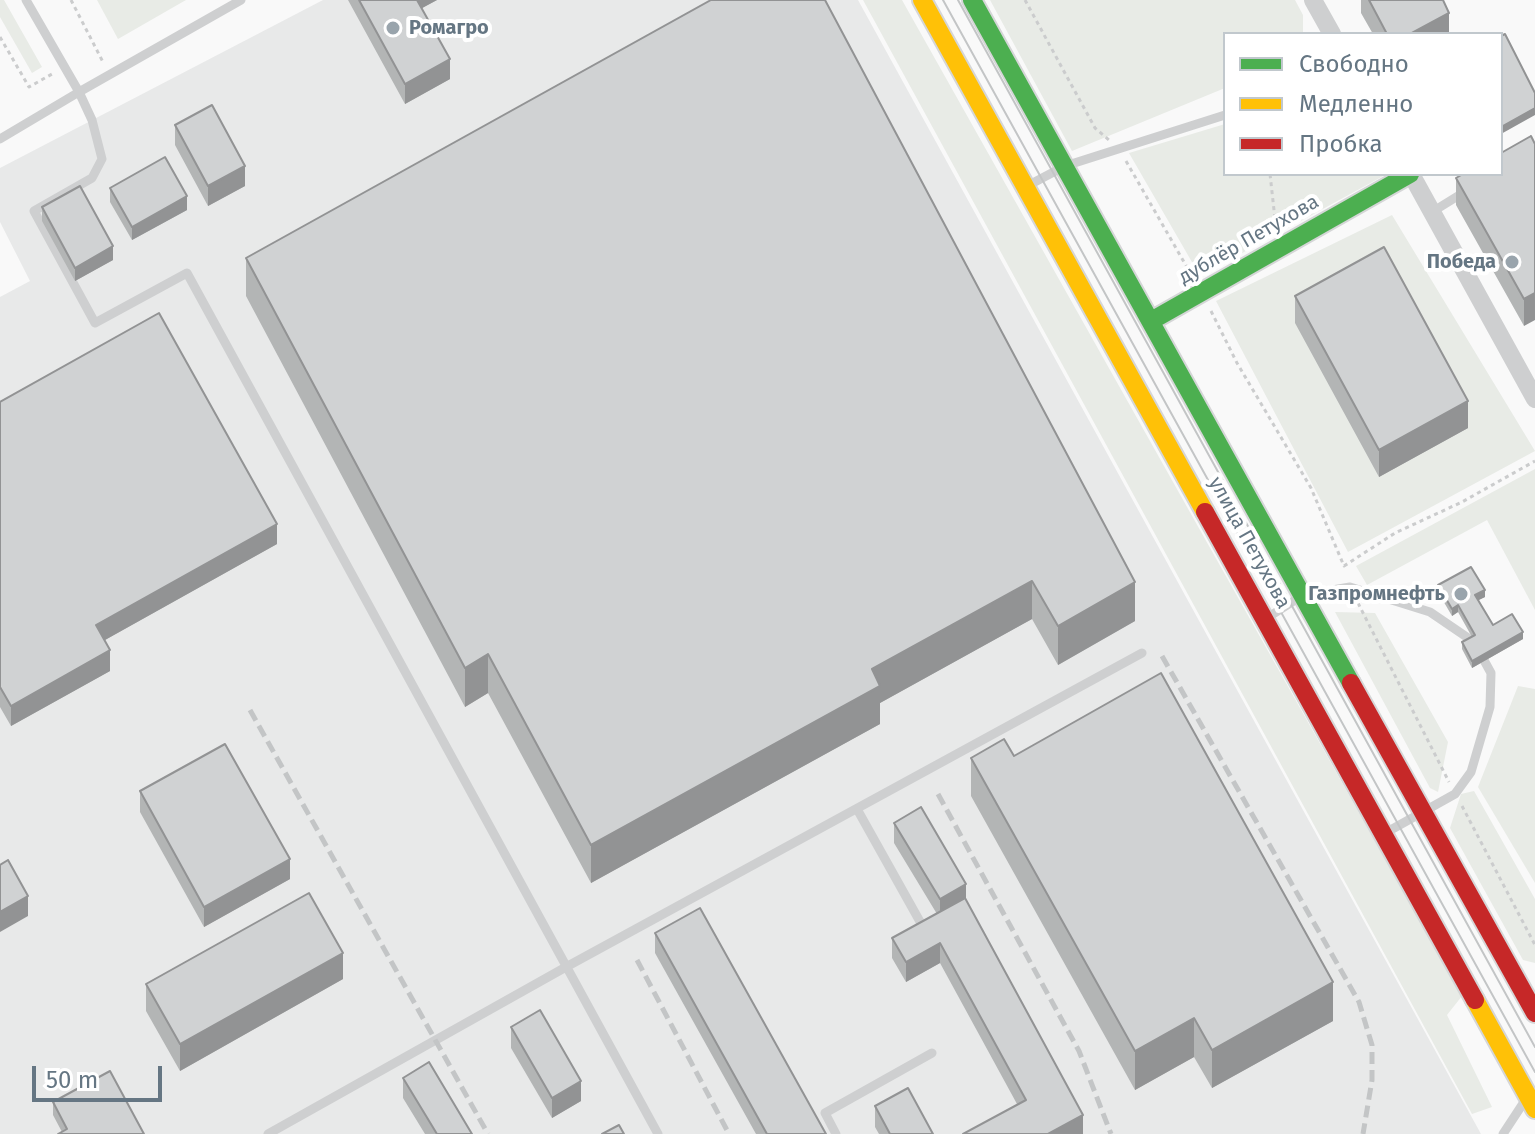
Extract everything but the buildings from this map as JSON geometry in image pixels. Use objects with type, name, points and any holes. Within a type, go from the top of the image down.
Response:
[{"type":"main road","name":"улица Петухова","points":[[922,0],[1533,1099]]},
{"type":"main road","name":"улица Петухова","points":[[972,0],[1424,812],[1528,983],[1535,1013]]},
{"type":"main road","name":"дублёр Петухова","points":[[1151,321],[1407,176]]},
{"type":"street","points":[[1313,0],[1331,32]]},
{"type":"street","points":[[1412,176],[1535,399]]},
{"type":"lane","points":[[26,0],[79,92],[92,120],[102,159],[92,178],[34,211],[95,323],[187,273],[658,1134]]},
{"type":"lane","points":[[0,139],[241,0]]},
{"type":"lane","points":[[1026,187],[1065,166],[1223,116]]},
{"type":"lane","points":[[1432,212],[1481,182]]},
{"type":"lane","points":[[1265,619],[1303,595],[1350,587],[1430,612],[1474,642],[1491,673],[1490,707],[1471,772],[1455,794],[1384,834]]},
{"type":"lane","points":[[268,1134],[566,967],[1142,653]]},
{"type":"lane","points":[[857,809],[923,927]]},
{"type":"lane","points":[[836,1134],[825,1113],[932,1053]]},
{"type":"lane","points":[[1503,1134],[1533,1099]]},
{"type":"path","points":[[71,0],[110,75]]},
{"type":"path","points":[[1025,0],[1095,128],[1118,149],[1202,292],[1237,363],[1311,488],[1350,587],[1535,945]]},
{"type":"path","points":[[0,37],[29,87],[65,67]]},
{"type":"path","points":[[1344,566],[1395,533],[1462,502],[1535,461]]},
{"type":"shaded area","points":[[0,0],[4,0],[42,67],[32,73],[0,17]]},
{"type":"shaded area","points":[[97,0],[186,0],[118,39]]},
{"type":"shaded area","points":[[323,0],[858,0],[1481,1134],[0,1134],[0,297],[30,281],[0,222],[0,168]]},
{"type":"shaded area","points":[[863,0],[902,0],[1462,996],[1447,1015],[1492,1107],[1472,1114]]},
{"type":"shaded area","points":[[990,0],[1295,0],[1303,15],[1303,32],[1223,32],[1223,89],[1072,151]]},
{"type":"shaded area","points":[[1223,125],[1223,176],[1383,176],[1200,276],[1129,153]]},
{"type":"shaded area","points":[[1392,215],[1535,451],[1348,552],[1216,301]]},
{"type":"shaded area","points":[[1535,469],[1535,610],[1487,520],[1367,585],[1356,566]]},
{"type":"shaded area","points":[[1335,612],[1375,613],[1448,742],[1438,792],[1430,788]]},
{"type":"shaded area","points":[[1518,686],[1535,689],[1535,883],[1478,787]]},
{"type":"shaded area","points":[[1474,791],[1535,899],[1535,963],[1523,960],[1450,828],[1461,794]]},
{"type":"tram line","points":[[943,0],[1535,1072]]},
{"type":"tram line","points":[[958,0],[1535,1047]]},
{"type":"railway","points":[[1162,656],[1359,1002],[1372,1045],[1372,1080],[1363,1134]]},
{"type":"railway","points":[[250,710],[488,1134]]},
{"type":"railway","points":[[938,794],[1079,1051],[1111,1134]]},
{"type":"railway","points":[[637,960],[729,1134]]},
{"type":"traffic: fast","points":[[972,0],[1351,683]]},
{"type":"traffic: fast","points":[[1151,321],[1406,176]]},
{"type":"traffic: slow","points":[[922,0],[1205,512]]},
{"type":"traffic: slow","points":[[1475,1000],[1535,1109]]},
{"type":"traffic: jam","points":[[1205,512],[1475,1000]]},
{"type":"traffic: jam","points":[[1351,683],[1535,1013]]},
{"type":"place","name":"Ромагро","points":[[393,28]]},
{"type":"place","name":"Победа","points":[[1512,262]]},
{"type":"place","name":"Газпромнефть","points":[[1461,594]]}]
